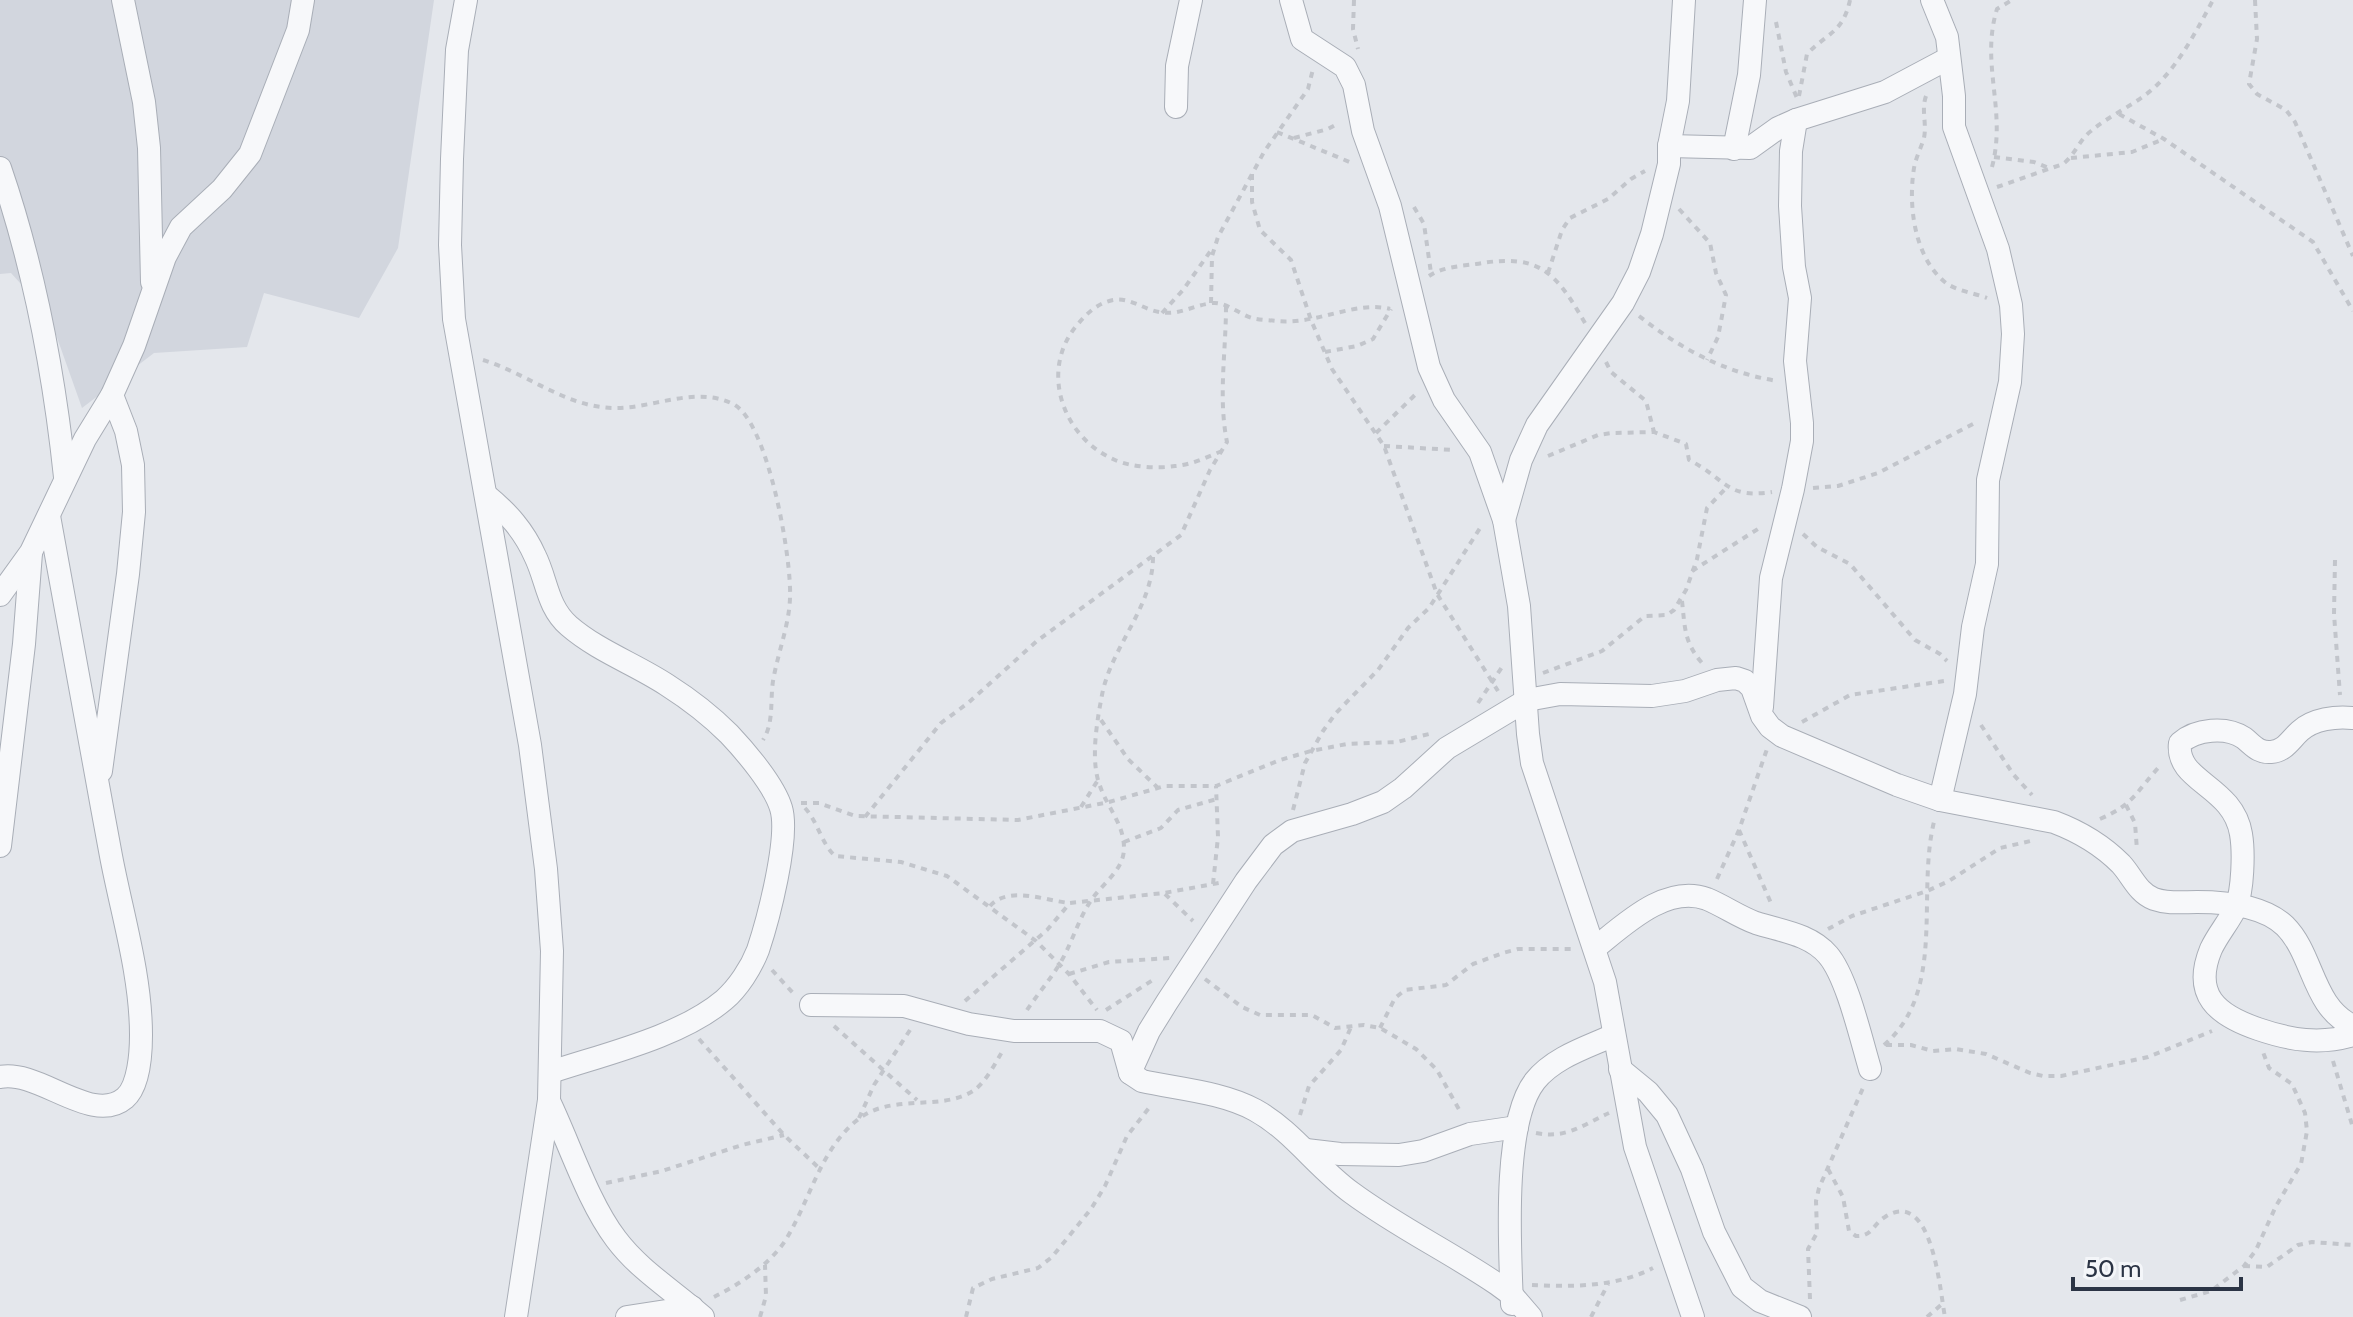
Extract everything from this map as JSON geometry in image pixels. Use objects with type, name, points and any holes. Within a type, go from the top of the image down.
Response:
[{"type":"street","points":[[123,0],[144,102],[149,148],[152,291]]},
{"type":"street","points":[[0,595],[31,552],[65,478],[112,395],[134,346],[152,291],[181,227],[222,189],[250,154],[298,30],[303,0]]},
{"type":"street","points":[[466,0],[457,50],[451,216],[454,319],[522,700],[546,869],[552,951],[549,1100],[516,1317]]},
{"type":"street","points":[[1176,107],[1177,66],[1191,0]]},
{"type":"street","points":[[1291,0],[1302,39],[1345,67],[1354,85],[1363,131],[1390,206],[1433,377],[1444,400],[1480,452],[1501,512],[1519,606],[1521,701],[1532,763],[1605,982],[1626,1106],[1646,1185],[1691,1316]]},
{"type":"street","points":[[1501,512],[1537,425],[1554,397],[1596,344],[1639,272],[1669,164],[1669,146],[1678,101],[1684,0]]},
{"type":"street","points":[[1734,149],[1749,75],[1755,0]]},
{"type":"street","points":[[1932,0],[1944,24],[1943,62],[1954,96],[1954,127],[2003,265],[2011,305],[2012,359],[2006,403],[1988,480],[1986,508],[1989,542],[1984,584],[1973,627],[1965,694],[1940,800]]},
{"type":"street","points":[[1669,146],[1750,148],[1778,128],[1885,92],[1943,62]]},
{"type":"street","points":[[1771,726],[1765,644],[1771,578],[1793,489],[1802,423],[1796,384],[1800,298],[1794,267],[1790,176],[1796,120]]},
{"type":"street","points":[[0,168],[28,261],[59,422],[65,478]]},
{"type":"street","points":[[99,784],[134,512],[133,465],[126,431],[112,395]]},
{"type":"street","points":[[486,495],[521,529],[536,557],[551,604],[569,626],[667,685],[727,733],[775,794],[782,809],[784,828],[779,863],[757,952],[742,980],[724,1000],[685,1024],[551,1072]]},
{"type":"street","points":[[3,1074],[23,1076],[94,1105],[113,1106],[127,1096],[136,1078],[141,1036],[137,986],[49,516]]},
{"type":"street","points":[[0,846],[24,644],[31,552]]},
{"type":"street","points":[[1130,1073],[1149,1031],[1246,881],[1273,845],[1292,831],[1383,802],[1447,748],[1521,701],[1560,694],[1652,696],[1685,691],[1723,679],[1765,644]]},
{"type":"street","points":[[1723,679],[1745,681],[1752,688],[1771,726],[1897,785],[1940,800],[2062,825],[2106,851],[2144,894],[2154,899],[2237,905],[2265,914],[2284,926],[2298,945],[2319,991],[2332,1010],[2353,1026]]},
{"type":"street","points":[[2349,717],[2309,725],[2291,743],[2273,752],[2262,752],[2233,733],[2207,731],[2188,736],[2180,743],[2179,752],[2182,765],[2226,800],[2236,816],[2241,834],[2242,865],[2237,905],[2211,950],[2205,969],[2206,989],[2213,1004],[2239,1023],[2305,1041],[2353,1035]]},
{"type":"street","points":[[1595,948],[1628,922],[1678,895],[1709,900],[1745,919],[1779,928],[1816,944],[1829,956],[1838,974],[1870,1069]]},
{"type":"street","points":[[811,1005],[904,1006],[969,1024],[1014,1031],[1100,1031],[1114,1035],[1121,1041],[1130,1073],[1142,1081],[1232,1101],[1254,1109],[1287,1133],[1327,1174],[1352,1194],[1512,1299],[1531,1317]]},
{"type":"street","points":[[1512,1299],[1509,1207],[1517,1127],[1525,1099],[1535,1081],[1552,1065],[1614,1035]]},
{"type":"street","points":[[1620,1069],[1648,1092],[1667,1115],[1692,1169],[1714,1232],[1742,1287],[1760,1301],[1800,1317]]},
{"type":"street","points":[[549,1100],[602,1218],[618,1241],[640,1265],[698,1312]]},
{"type":"street","points":[[1306,1150],[1399,1155],[1423,1151],[1470,1134],[1517,1127]]},
{"type":"street","points":[[627,1317],[698,1312]]},
{"type":"path","points":[[1774,15],[1786,72],[1798,102],[1807,54],[1838,29],[1847,15],[1850,0]]},
{"type":"path","points":[[1991,172],[1999,125],[1991,72],[1992,24],[1997,9],[2012,0]]},
{"type":"path","points":[[2071,158],[2088,133],[2158,84],[2184,49],[2213,0]]},
{"type":"path","points":[[2255,0],[2257,39],[2249,84],[2257,94],[2276,103],[2295,122],[2353,256]]},
{"type":"path","points":[[1162,313],[1183,290],[1214,246],[1277,132],[1308,89],[1313,47]]},
{"type":"path","points":[[1943,62],[1922,107],[1925,135],[1914,164],[1914,211],[1919,243],[1931,267],[1947,284],[1994,302]]},
{"type":"path","points":[[1292,138],[1328,129],[1358,106]]},
{"type":"path","points":[[2119,114],[2164,139],[2313,242],[2353,311]]},
{"type":"path","points":[[1277,132],[1377,171]]},
{"type":"path","points":[[1984,209],[1987,191],[2051,169],[2071,158],[2132,152],[2164,139]]},
{"type":"path","points":[[1548,273],[1562,230],[1570,218],[1608,199],[1643,173],[1669,146]]},
{"type":"path","points":[[1994,157],[2034,162],[2051,169]]},
{"type":"path","points":[[1252,174],[1255,218],[1267,237],[1291,260],[1325,352],[1344,390],[1384,446],[1437,594],[1521,701],[1542,674],[1550,669],[1592,657],[1616,641],[1641,618],[1667,615],[1682,599],[1697,559],[1707,508],[1728,486]]},
{"type":"path","points":[[1662,189],[1710,243],[1716,273],[1726,295],[1718,337],[1707,360]]},
{"type":"path","points":[[1211,303],[1214,246]]},
{"type":"path","points":[[1223,451],[1173,467],[1117,461],[1085,439],[1063,405],[1057,384],[1060,352],[1067,337],[1093,308],[1116,299],[1162,313],[1188,311],[1211,303],[1252,318],[1280,322],[1311,320],[1368,306],[1390,309],[1412,300],[1431,273],[1486,262],[1520,261],[1540,267],[1569,297],[1611,372],[1646,401],[1654,432]]},
{"type":"path","points":[[1623,303],[1666,337],[1707,360],[1756,378],[1796,384]]},
{"type":"path","points":[[865,817],[941,723],[1037,641],[1181,535],[1210,470],[1227,442],[1221,406],[1225,375],[1226,306]]},
{"type":"path","points":[[1325,352],[1357,346],[1373,339],[1390,309]]},
{"type":"path","points":[[460,352],[510,369],[560,394],[589,404],[613,408],[692,396],[716,397],[736,405],[749,418],[766,459],[776,497],[791,592],[789,615],[773,683],[767,733],[762,741],[745,753]]},
{"type":"path","points":[[1376,433],[1433,377]]},
{"type":"path","points":[[1521,460],[1547,456],[1598,435],[1654,432],[1686,444],[1689,460],[1710,470],[1743,494],[1838,486],[1878,473],[1968,429],[2006,403]]},
{"type":"path","points":[[1384,446],[1480,452]]},
{"type":"path","points":[[1292,831],[1294,806],[1311,751],[1336,713],[1378,670],[1400,637],[1429,608],[1473,537],[1501,512]]},
{"type":"path","points":[[1692,571],[1786,512],[1817,547],[1850,564],[1915,640],[1945,659],[1978,722],[2013,774],[2062,825]]},
{"type":"path","points":[[858,1119],[888,1105],[959,1097],[974,1090],[990,1072],[1060,963],[1092,899],[1120,864],[1124,842],[1098,780],[1099,717],[1104,687],[1146,590],[1153,569],[1153,557]]},
{"type":"path","points":[[2335,560],[2336,652],[2349,717]]},
{"type":"path","points":[[1682,599],[1690,648],[1723,679]]},
{"type":"path","points":[[1709,900],[1765,760],[1771,726],[1818,711],[1850,695],[1911,684],[1941,683],[1947,675]]},
{"type":"path","points":[[1099,717],[1128,759],[1158,788]]},
{"type":"path","points":[[1160,975],[1101,1014],[1060,963],[990,906],[937,872],[889,860],[835,856],[809,812],[799,803],[819,803],[840,813],[865,817],[1018,820],[1109,802],[1158,788],[1216,786],[1280,760],[1347,744],[1397,742],[1436,732],[1471,733]]},
{"type":"path","points":[[1816,944],[1824,933],[1839,922],[1949,881],[1988,853],[2036,840],[2062,825],[2118,811],[2134,799],[2168,758],[2179,752]]},
{"type":"path","points":[[1081,807],[1098,780]]},
{"type":"path","points":[[1213,884],[1218,837],[1216,786]]},
{"type":"path","points":[[1124,842],[1161,828],[1178,810],[1217,799]]},
{"type":"path","points":[[1739,830],[1779,928]]},
{"type":"path","points":[[990,906],[996,899],[1012,894],[1070,903],[1246,881]]},
{"type":"path","points":[[1164,893],[1196,923]]},
{"type":"path","points":[[698,1312],[765,1265],[784,1242],[820,1169],[837,1141],[858,1119],[883,1071],[916,1022],[943,1016],[992,980],[1036,941],[1070,903]]},
{"type":"path","points":[[1380,1028],[1395,998],[1405,990],[1446,985],[1462,970],[1495,956],[1518,949],[1595,948]]},
{"type":"path","points":[[757,952],[799,999],[811,1005],[919,1101]]},
{"type":"path","points":[[1069,974],[1120,961],[1193,962],[1222,994],[1260,1015],[1312,1015],[1335,1028],[1364,1025],[1380,1028],[1416,1049],[1437,1070],[1470,1134]]},
{"type":"path","points":[[1884,1045],[1903,1044],[1933,1051],[1956,1049],[1986,1054],[2030,1073],[2061,1076],[2148,1057],[2201,1034],[2239,1023]]},
{"type":"path","points":[[685,1024],[784,1135],[820,1169]]},
{"type":"path","points":[[1287,1133],[1299,1115],[1309,1086],[1341,1050],[1351,1027]]},
{"type":"path","points":[[2180,1300],[2211,1291],[2244,1266],[2256,1250],[2276,1206],[2301,1164],[2307,1131],[2305,1113],[2298,1095],[2286,1079],[2269,1068],[2265,1061],[2261,1030]]},
{"type":"path","points":[[2328,1040],[2353,1128]]},
{"type":"path","points":[[966,1317],[973,1288],[992,1279],[1038,1268],[1052,1257],[1091,1209],[1127,1136],[1165,1086]]},
{"type":"path","points":[[1517,1127],[1559,1136],[1626,1106]]},
{"type":"path","points":[[588,1187],[662,1171],[761,1139],[784,1135]]},
{"type":"path","points":[[1828,1168],[1843,1197],[1849,1231],[1856,1236],[1869,1234],[1885,1216],[1897,1213],[1913,1216],[1923,1224],[1936,1260],[1945,1317]]},
{"type":"path","points":[[2244,1266],[2267,1267],[2298,1245],[2312,1242],[2353,1245]]},
{"type":"path","points":[[1512,1299],[1640,1274],[1672,1256]]},
{"type":"path","points":[[760,1317],[766,1296],[765,1265]]},
{"type":"path","points":[[1591,1317],[1609,1282]]},
{"type":"path","points":[[1927,1317],[1942,1304]]},
{"type":"shaded area","points":[[0,0],[434,0],[398,248],[359,318],[264,293],[247,347],[154,353],[82,408],[49,315],[11,273],[0,274]]}]
